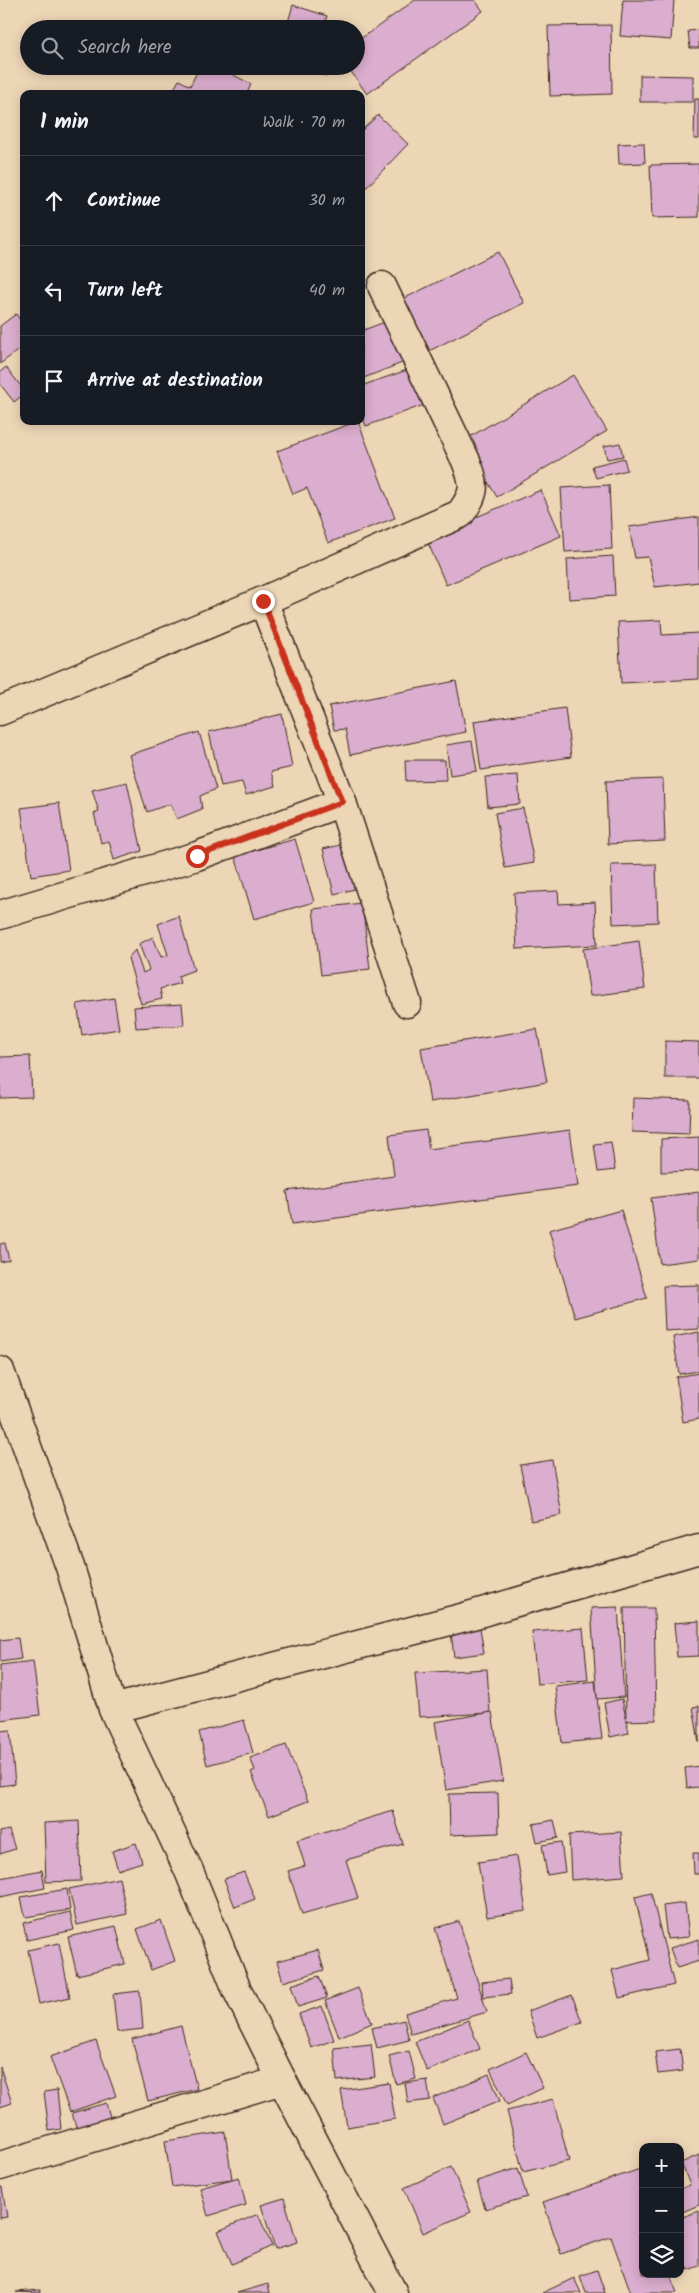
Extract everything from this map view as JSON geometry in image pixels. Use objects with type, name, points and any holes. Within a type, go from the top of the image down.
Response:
[{"type":"street","points":[[0,711],[263,601],[460,514],[470,500],[474,481],[382,286]]},
{"type":"street","points":[[263,601],[342,802],[408,1003]]},
{"type":"street","points":[[0,915],[197,856],[342,802]]},
{"type":"street","points":[[0,1371],[70,1567],[113,1708],[189,1871],[237,1990],[393,2293]]},
{"type":"street","points":[[113,1708],[465,1617],[699,1549]]},
{"type":"street","points":[[0,2166],[282,2080]]},
{"type":"building","points":[[415,0],[475,0],[483,11],[367,94],[353,75],[365,75],[365,36]]},
{"type":"building","points":[[623,0],[674,0],[671,40],[620,36]]},
{"type":"building","points":[[293,5],[327,16],[326,20],[289,20]]},
{"type":"building","points":[[611,25],[612,94],[550,96],[548,26]]},
{"type":"building","points":[[699,30],[699,48],[690,48],[688,31]]},
{"type":"building","points":[[196,75],[234,75],[251,84],[249,90],[173,90],[179,80],[190,86]]},
{"type":"building","points":[[640,75],[693,76],[693,102],[640,102]]},
{"type":"building","points":[[695,99],[699,99],[699,139],[694,139]]},
{"type":"building","points":[[378,115],[408,144],[365,189],[365,127]]},
{"type":"building","points":[[644,143],[645,163],[619,164],[618,144]]},
{"type":"building","points":[[699,164],[699,217],[652,218],[650,165]]},
{"type":"building","points":[[498,252],[524,303],[425,353],[399,301]]},
{"type":"building","points":[[16,314],[20,320],[20,349],[0,364],[0,326]]},
{"type":"building","points":[[390,320],[407,361],[365,377],[365,329]]},
{"type":"building","points":[[6,367],[20,385],[20,397],[14,402],[0,384],[0,372]]},
{"type":"building","points":[[410,369],[424,405],[366,426],[365,385]]},
{"type":"building","points":[[573,375],[607,431],[497,497],[463,441]]},
{"type":"building","points":[[347,425],[360,425],[395,518],[328,543],[307,488],[293,494],[277,451]]},
{"type":"building","points":[[620,443],[623,456],[607,459],[604,446]]},
{"type":"building","points":[[624,458],[627,470],[596,478],[592,466]]},
{"type":"building","points":[[609,485],[612,549],[565,552],[561,488]]},
{"type":"building","points":[[541,490],[561,536],[446,585],[426,538]]},
{"type":"building","points":[[699,517],[699,582],[655,587],[648,557],[635,558],[629,527]]},
{"type":"building","points":[[613,556],[615,596],[569,599],[567,559]]},
{"type":"building","points":[[661,620],[662,635],[699,633],[699,679],[621,683],[618,622]]},
{"type":"building","points":[[456,681],[466,732],[350,755],[345,729],[334,730],[329,706]]},
{"type":"building","points":[[565,708],[571,757],[481,770],[474,721]]},
{"type":"building","points":[[282,714],[292,767],[271,772],[275,786],[246,795],[242,782],[221,786],[209,732]]},
{"type":"building","points":[[199,732],[216,789],[200,796],[202,809],[177,819],[170,804],[147,812],[129,755]]},
{"type":"building","points":[[472,741],[477,771],[450,775],[446,745]]},
{"type":"building","points":[[405,760],[445,760],[446,780],[406,781]]},
{"type":"building","points":[[518,775],[520,804],[488,807],[485,777]]},
{"type":"building","points":[[663,779],[665,841],[608,844],[606,781]]},
{"type":"building","points":[[127,782],[142,851],[114,860],[109,841],[101,843],[94,813],[99,812],[92,790]]},
{"type":"building","points":[[59,803],[69,870],[31,876],[21,808]]},
{"type":"building","points":[[523,808],[534,863],[505,868],[495,813]]},
{"type":"building","points":[[295,839],[314,902],[254,919],[235,856]]},
{"type":"building","points":[[345,844],[355,889],[334,894],[323,849]]},
{"type":"building","points":[[656,864],[658,922],[613,924],[611,865]]},
{"type":"building","points":[[558,891],[559,904],[595,902],[597,945],[517,949],[514,893]]},
{"type":"building","points":[[362,903],[370,969],[321,975],[313,909]]},
{"type":"building","points":[[179,916],[194,970],[178,976],[180,983],[160,989],[162,999],[141,1004],[128,958],[135,950],[143,973],[149,970],[139,944],[153,937],[161,957],[168,955],[158,924]]},
{"type":"building","points":[[639,941],[645,989],[590,996],[583,949]]},
{"type":"building","points":[[114,998],[119,1029],[82,1035],[77,1004]]},
{"type":"building","points":[[182,1004],[184,1025],[136,1028],[134,1007]]},
{"type":"building","points":[[537,1029],[547,1082],[430,1102],[421,1048]]},
{"type":"building","points":[[665,1041],[699,1042],[699,1078],[665,1078]]},
{"type":"building","points":[[30,1056],[32,1097],[0,1098],[0,1057]]},
{"type":"building","points":[[633,1098],[690,1100],[689,1134],[632,1132]]},
{"type":"building","points":[[426,1130],[429,1149],[570,1130],[578,1186],[292,1224],[287,1191],[394,1176],[389,1135]]},
{"type":"building","points":[[699,1137],[699,1171],[661,1172],[661,1139]]},
{"type":"building","points":[[611,1142],[615,1170],[598,1172],[594,1144]]},
{"type":"building","points":[[699,1192],[699,1259],[660,1264],[651,1198]]},
{"type":"building","points":[[621,1210],[647,1298],[575,1318],[549,1230]]},
{"type":"building","points":[[5,1243],[9,1260],[0,1262],[0,1244]]},
{"type":"building","points":[[699,1285],[699,1329],[665,1331],[663,1286]]},
{"type":"building","points":[[699,1332],[699,1371],[679,1374],[673,1337]]},
{"type":"building","points":[[699,1373],[699,1419],[683,1422],[676,1377]]},
{"type":"building","points":[[552,1460],[562,1515],[531,1521],[520,1465]]},
{"type":"building","points":[[618,1607],[624,1697],[597,1699],[591,1608]]},
{"type":"building","points":[[624,1608],[654,1608],[656,1720],[626,1721]]},
{"type":"building","points":[[699,1621],[699,1656],[677,1657],[674,1623]]},
{"type":"building","points":[[480,1628],[484,1653],[454,1657],[451,1632]]},
{"type":"building","points":[[583,1628],[588,1680],[537,1684],[532,1632]]},
{"type":"building","points":[[18,1638],[21,1659],[0,1662],[0,1640]]},
{"type":"building","points":[[33,1661],[40,1715],[0,1720],[0,1665]]},
{"type":"building","points":[[487,1669],[490,1713],[419,1717],[415,1673]]},
{"type":"building","points":[[595,1681],[602,1739],[562,1743],[555,1686]]},
{"type":"building","points":[[622,1699],[629,1733],[610,1737],[604,1703]]},
{"type":"building","points":[[699,1706],[699,1742],[693,1707]]},
{"type":"building","points":[[492,1712],[503,1781],[446,1790],[435,1722]]},
{"type":"building","points":[[244,1720],[253,1753],[207,1765],[199,1732]]},
{"type":"building","points":[[10,1730],[15,1784],[0,1786],[0,1731]]},
{"type":"building","points":[[286,1745],[308,1801],[269,1816],[251,1772],[255,1770],[250,1758]]},
{"type":"building","points":[[699,1766],[699,1787],[687,1788],[685,1768]]},
{"type":"building","points":[[498,1793],[499,1833],[450,1835],[449,1794]]},
{"type":"building","points":[[393,1811],[403,1844],[346,1860],[358,1898],[302,1914],[288,1871],[305,1866],[297,1840]]},
{"type":"building","points":[[554,1820],[558,1838],[537,1842],[533,1824]]},
{"type":"building","points":[[79,1821],[81,1881],[46,1882],[44,1823]]},
{"type":"building","points":[[9,1830],[15,1849],[0,1854],[0,1832]]},
{"type":"building","points":[[621,1832],[624,1876],[571,1880],[569,1835]]},
{"type":"building","points":[[561,1842],[565,1872],[547,1875],[542,1845]]},
{"type":"building","points":[[136,1843],[142,1862],[118,1870],[112,1851]]},
{"type":"building","points":[[693,1853],[699,1853],[699,1874],[694,1874]]},
{"type":"building","points":[[517,1856],[526,1911],[487,1917],[478,1862]]},
{"type":"building","points":[[42,1870],[45,1888],[0,1897],[0,1878]]},
{"type":"building","points":[[244,1872],[255,1899],[235,1907],[224,1879]]},
{"type":"building","points":[[119,1878],[127,1914],[77,1925],[69,1889]]},
{"type":"building","points":[[67,1889],[70,1910],[25,1917],[21,1897]]},
{"type":"building","points":[[651,1893],[674,1985],[619,1998],[612,1970],[650,1960],[635,1897]]},
{"type":"building","points":[[685,1903],[689,1937],[667,1939],[663,1906]]},
{"type":"building","points":[[70,1912],[74,1930],[27,1940],[23,1923]]},
{"type":"building","points":[[161,1920],[175,1961],[151,1970],[137,1929]]},
{"type":"building","points":[[459,1921],[487,2012],[411,2034],[405,2013],[457,1998],[435,1928]]},
{"type":"building","points":[[116,1926],[125,1964],[77,1975],[68,1937]]},
{"type":"building","points":[[699,1939],[699,1961],[677,1968],[670,1948]]},
{"type":"building","points":[[59,1943],[70,1997],[39,2004],[28,1950]]},
{"type":"building","points":[[318,1950],[324,1970],[283,1982],[277,1961]]},
{"type":"building","points":[[319,1976],[327,1998],[298,2007],[291,1985]]},
{"type":"building","points":[[509,1979],[511,1994],[483,1997],[482,1982]]},
{"type":"building","points":[[358,1988],[372,2023],[339,2037],[325,2001]]},
{"type":"building","points":[[140,1991],[143,2029],[117,2032],[113,1994]]},
{"type":"building","points":[[572,1995],[582,2022],[537,2038],[528,2011]]},
{"type":"building","points":[[322,2006],[334,2040],[311,2048],[299,2014]]},
{"type":"building","points":[[404,2020],[409,2040],[377,2048],[372,2028]]},
{"type":"building","points":[[468,2020],[480,2049],[427,2071],[415,2042]]},
{"type":"building","points":[[181,2026],[197,2089],[148,2101],[132,2039]]},
{"type":"building","points":[[96,2041],[116,2096],[70,2112],[50,2057]]},
{"type":"building","points":[[371,2044],[375,2077],[337,2081],[334,2048]]},
{"type":"building","points":[[680,2049],[683,2071],[658,2074],[655,2052]]},
{"type":"building","points":[[409,2051],[416,2079],[396,2084],[389,2056]]},
{"type":"building","points":[[526,2052],[543,2088],[507,2105],[490,2069]]},
{"type":"building","points":[[0,2067],[12,2103],[0,2107]]},
{"type":"building","points":[[489,2074],[500,2101],[443,2124],[433,2098]]},
{"type":"building","points":[[427,2080],[430,2100],[408,2103],[405,2083]]},
{"type":"building","points":[[389,2083],[395,2119],[347,2127],[341,2090]]},
{"type":"building","points":[[57,2090],[61,2129],[49,2131],[44,2092]]},
{"type":"building","points":[[553,2099],[569,2161],[523,2172],[507,2111]]},
{"type":"building","points":[[106,2103],[111,2120],[77,2130],[72,2113]]},
{"type":"building","points":[[225,2132],[232,2179],[172,2187],[165,2141]]},
{"type":"building","points":[[699,2155],[699,2205],[684,2211],[684,2187],[690,2185],[684,2170],[684,2162]]},
{"type":"building","points":[[451,2167],[471,2212],[423,2233],[404,2188]]},
{"type":"building","points":[[518,2168],[527,2197],[485,2209],[477,2181]]},
{"type":"building","points":[[639,2169],[639,2278],[671,2278],[677,2293],[631,2293],[611,2237],[561,2254],[543,2202]]},
{"type":"building","points":[[239,2177],[246,2205],[208,2216],[200,2188]]},
{"type":"building","points":[[0,2187],[2,2187],[7,2217],[0,2218]]},
{"type":"building","points":[[284,2198],[297,2242],[275,2249],[261,2205]]},
{"type":"building","points":[[699,2211],[699,2266],[688,2270],[684,2260],[684,2217]]},
{"type":"building","points":[[258,2214],[272,2246],[232,2264],[218,2231]]},
{"type":"building","points":[[597,2270],[605,2293],[586,2293],[580,2276]]},
{"type":"building","points":[[574,2278],[581,2293],[542,2293]]},
{"type":"building","points":[[268,2284],[270,2293],[237,2293]]},
{"type":"building","points":[[40,2290],[41,2293],[16,2292]]},
{"type":"route","points":[[197,856],[342,802],[263,601]]}]
